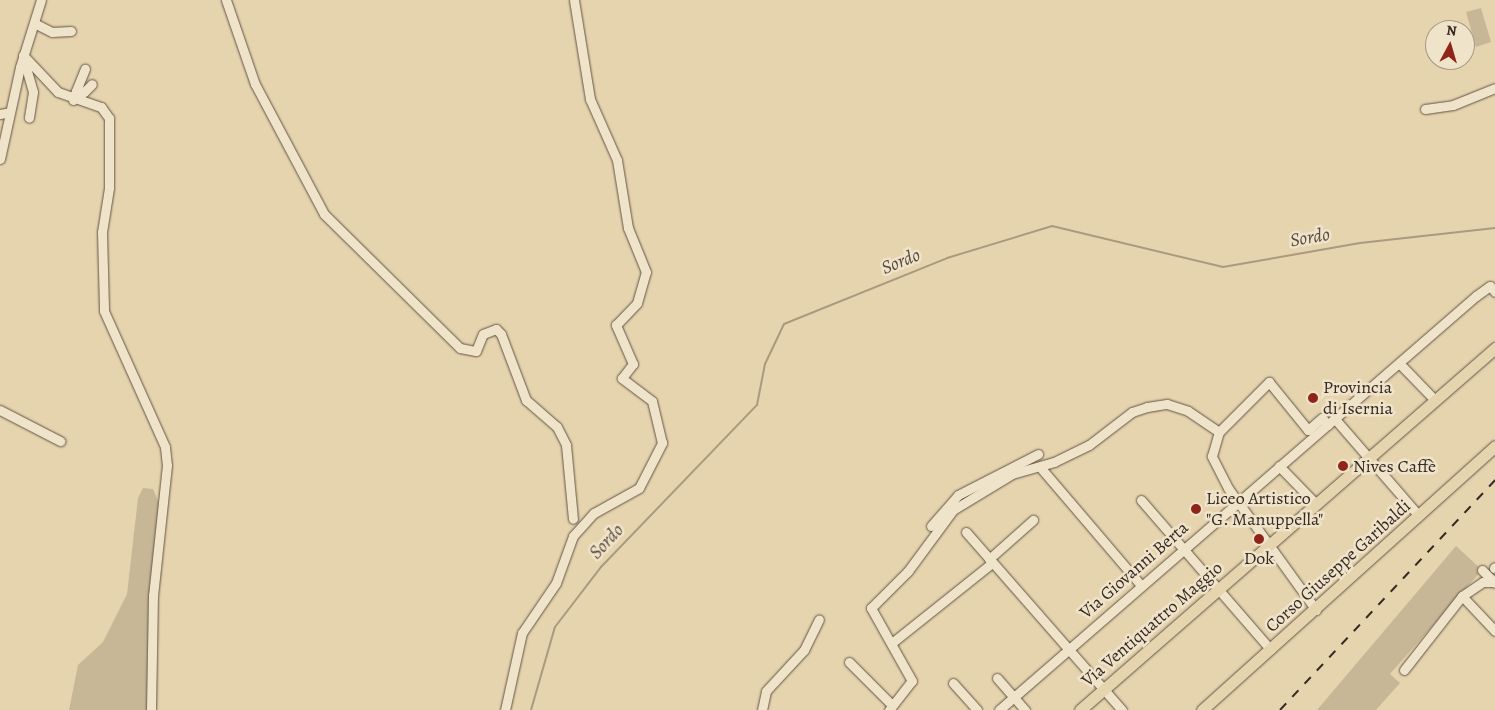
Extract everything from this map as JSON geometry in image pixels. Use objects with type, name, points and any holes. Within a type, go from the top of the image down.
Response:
[{"type":"main road","name":"Via Ventiquattro Maggio","points":[[1083,709],[1494,349]]},
{"type":"main road","name":"Corso Giuseppe Garibaldi","points":[[1202,710],[1316,610],[1495,446]]},
{"type":"street","points":[[0,159],[2,141],[23,56],[42,0]]},
{"type":"street","points":[[226,0],[255,84],[324,214],[460,348],[476,351],[483,334],[496,329],[501,334],[526,400],[563,437],[573,520]]},
{"type":"street","points":[[505,710],[522,632],[556,582],[568,559],[573,536],[594,513],[639,488],[662,442],[652,401],[622,378],[633,364],[616,325],[637,303],[646,272],[628,228],[617,160],[590,99],[574,0]]},
{"type":"street","points":[[34,23],[52,32],[71,31]]},
{"type":"street","points":[[23,56],[38,105]]},
{"type":"street","points":[[23,56],[50,85],[101,107],[109,118],[109,188],[102,232],[104,311],[167,458],[152,595],[151,710]]},
{"type":"street","points":[[75,96],[85,69]]},
{"type":"street","points":[[75,96],[84,92],[92,84]]},
{"type":"street","points":[[1425,109],[1453,105],[1495,88]]},
{"type":"street","points":[[29,118],[33,92]]},
{"type":"street","points":[[0,114],[10,112]]},
{"type":"street","name":"Via Giovanni Berta","points":[[999,710],[1140,584],[1490,286],[1495,292]]},
{"type":"street","points":[[1399,363],[1435,400]]},
{"type":"street","points":[[1316,610],[1238,500],[1212,456],[1219,432],[1269,382],[1308,430],[1322,418],[1332,422],[1369,458],[1419,516]]},
{"type":"street","points":[[927,540],[954,510],[973,497],[1012,474],[1040,467],[1067,455],[1147,407],[1167,404],[1188,411],[1219,432]]},
{"type":"street","points":[[0,410],[60,441]]},
{"type":"street","points":[[849,662],[891,707],[912,681],[893,642],[871,608],[908,571],[945,506],[958,495],[1038,454]]},
{"type":"street","points":[[1279,466],[1316,504]]},
{"type":"street","points":[[1040,467],[1140,584]]},
{"type":"street","points":[[1141,500],[1271,650]]},
{"type":"street","points":[[893,642],[990,561],[1032,520]]},
{"type":"street","points":[[966,532],[1122,710]]},
{"type":"street","points":[[1482,570],[1494,582]]},
{"type":"street","points":[[1404,670],[1462,596],[1483,582],[1494,582]]},
{"type":"street","points":[[1462,596],[1495,630]]},
{"type":"street","points":[[762,710],[766,691],[804,650],[819,620]]},
{"type":"street","points":[[997,678],[1025,710]]},
{"type":"street","points":[[953,683],[977,710]]},
{"type":"shaded area","points":[[1481,8],[1491,42],[1476,47],[1475,20],[1468,20],[1466,12]]},
{"type":"shaded area","points":[[143,488],[153,489],[159,503],[147,710],[69,710],[78,665],[103,642],[127,594],[138,498]]},
{"type":"shaded area","points":[[1456,546],[1482,570],[1390,674],[1400,683],[1376,710],[1317,710]]},
{"type":"waterway","name":"Sordo","points":[[531,710],[555,627],[601,567],[757,405],[765,364],[784,324],[947,258],[1052,226],[1223,267],[1360,243],[1495,228]]},
{"type":"railway","points":[[1280,710],[1495,480]]},
{"type":"place","name":"Provincia di Isernia","points":[[1313,398]]},
{"type":"place","name":"Nives Caffè","points":[[1343,466]]},
{"type":"place","name":"Liceo Artistico \"G. Manuppella\"","points":[[1196,509]]},
{"type":"place","name":"Dok","points":[[1259,539]]}]
